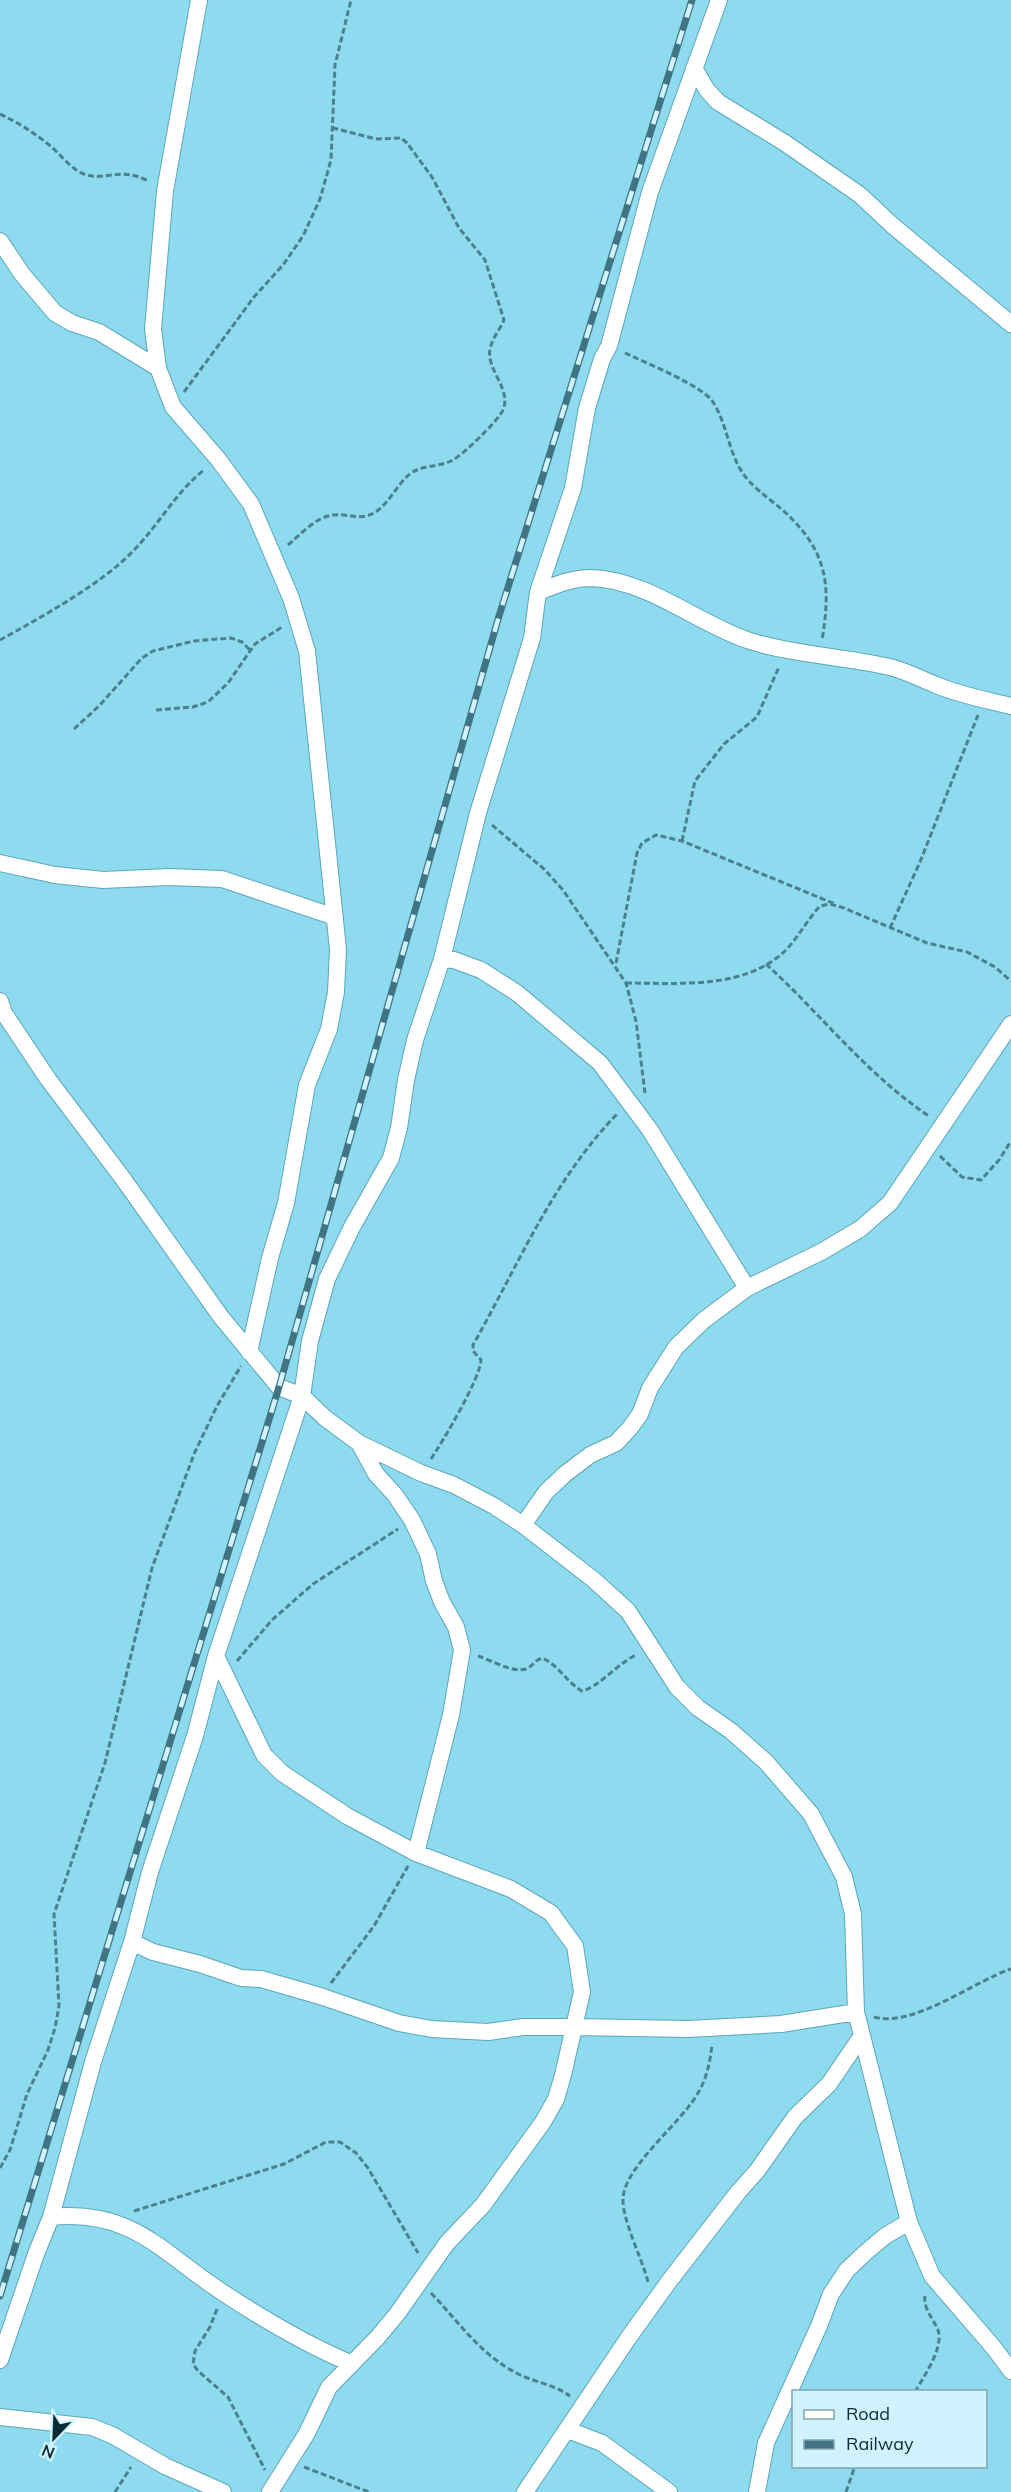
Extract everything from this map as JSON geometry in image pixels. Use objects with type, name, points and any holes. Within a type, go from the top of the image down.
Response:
[{"type":"street","points":[[199,0],[165,191],[153,329],[158,368],[173,407],[218,459],[251,504],[291,598],[307,651],[338,949],[329,1029],[307,1085],[286,1203],[270,1258],[249,1352]]},
{"type":"street","points":[[0,2360],[51,2217],[93,2062],[132,1942],[150,1872],[195,1736],[216,1656],[302,1396],[310,1341],[327,1279],[352,1227],[391,1158],[399,1128],[415,1040],[442,958],[478,813],[532,638],[538,592],[570,497],[587,408],[602,359],[609,346],[650,192],[719,0]]},
{"type":"street","points":[[694,68],[707,90],[718,102],[785,143],[860,195],[892,225],[1011,324]]},
{"type":"street","points":[[0,241],[22,274],[55,313],[72,323],[99,332],[158,368]]},
{"type":"street","points":[[538,592],[568,580],[592,578],[627,586],[664,600],[706,624],[745,639],[785,651],[855,660],[892,668],[938,686],[1011,706]]},
{"type":"street","points":[[0,862],[55,875],[103,880],[169,877],[222,879],[335,917]]},
{"type":"street","points":[[442,958],[482,970],[516,993],[600,1063],[650,1130],[747,1288]]},
{"type":"street","points":[[0,1002],[4,1013],[48,1079],[124,1180],[214,1308],[279,1387],[302,1396],[359,1443],[421,1473],[454,1485],[494,1506],[523,1525],[551,1549],[594,1580],[628,1611],[677,1687],[699,1708],[731,1731],[766,1762],[811,1815],[844,1877],[853,1914],[856,2012],[909,2223],[932,2276],[1011,2371]]},
{"type":"street","points":[[523,1525],[546,1492],[565,1474],[590,1455],[615,1443],[630,1428],[640,1414],[650,1388],[676,1347],[704,1320],[747,1288],[820,1252],[860,1229],[890,1203],[1011,1024]]},
{"type":"street","points":[[359,1443],[376,1474],[395,1494],[412,1520],[428,1554],[434,1581],[442,1602],[456,1627],[462,1650],[451,1715],[416,1853]]},
{"type":"street","points":[[216,1656],[264,1755],[282,1773],[319,1799],[416,1853],[511,1889],[551,1913],[575,1946],[582,1992],[556,2099],[543,2122],[483,2205],[447,2243],[377,2338],[328,2386],[291,2462],[272,2489]]},
{"type":"street","points":[[132,1942],[153,1952],[211,1967],[241,1978],[261,1979],[320,1996],[399,2024],[432,2029],[488,2032],[523,2027],[715,2028],[780,2024],[856,2012]]},
{"type":"street","points":[[525,2492],[653,2304],[732,2199],[767,2157],[795,2117],[840,2070],[861,2037]]},
{"type":"street","points":[[51,2217],[77,2215],[130,2228],[165,2249],[192,2272],[302,2341],[350,2363]]},
{"type":"street","points":[[757,2492],[766,2443],[831,2294],[847,2270],[865,2253],[885,2236],[909,2223]]},
{"type":"street","points":[[0,2417],[92,2427],[223,2492]]},
{"type":"street","points":[[568,2430],[602,2443],[669,2492]]},
{"type":"path","points":[[173,407],[254,297],[283,265],[303,236],[320,199],[331,160],[335,65],[351,0]]},
{"type":"path","points":[[0,114],[41,138],[76,170],[86,175],[121,173],[134,175],[165,191]]},
{"type":"path","points":[[273,556],[314,523],[328,516],[337,514],[360,517],[372,514],[412,473],[423,467],[451,461],[461,454],[499,416],[504,408],[505,399],[502,388],[489,357],[493,339],[504,320],[485,260],[459,228],[432,177],[407,143],[401,138],[376,139],[333,128]]},
{"type":"path","points":[[609,346],[693,387],[712,400],[734,458],[749,480],[789,516],[811,540],[825,573],[827,610],[819,656]]},
{"type":"path","points":[[0,640],[86,587],[119,563],[134,550],[178,493],[218,459]]},
{"type":"path","points":[[156,710],[193,707],[208,702],[228,683],[261,639],[298,621]]},
{"type":"path","points":[[74,729],[99,706],[142,658],[153,651],[194,641],[231,638],[242,642],[251,651]]},
{"type":"path","points":[[682,841],[695,781],[724,744],[757,717],[785,651]]},
{"type":"path","points":[[890,928],[920,862],[984,699]]},
{"type":"path","points":[[478,813],[544,869],[563,890],[626,983],[636,1021],[650,1130]]},
{"type":"path","points":[[615,965],[633,869],[642,843],[656,835],[682,841],[927,943],[967,952],[995,967],[1011,981]]},
{"type":"path","points":[[626,983],[698,983],[741,976],[766,964],[784,951],[820,906],[838,906]]},
{"type":"path","points":[[766,964],[904,1099],[944,1126]]},
{"type":"path","points":[[421,1473],[442,1444],[477,1372],[481,1363],[473,1351],[473,1346],[523,1248],[589,1143],[629,1101]]},
{"type":"path","points":[[931,1145],[962,1177],[981,1180],[1011,1142]]},
{"type":"path","points":[[0,2168],[10,2150],[27,2094],[48,2050],[55,2028],[58,2006],[54,1914],[105,1763],[153,1568],[194,1454],[217,1406],[249,1352]]},
{"type":"path","points":[[226,1675],[272,1620],[313,1584],[412,1520]]},
{"type":"path","points":[[462,1650],[521,1669],[527,1669],[542,1658],[551,1662],[572,1685],[582,1690],[592,1688],[622,1662],[652,1649]]},
{"type":"path","points":[[320,1996],[374,1926],[416,1853]]},
{"type":"path","points":[[856,2012],[881,2019],[902,2017],[963,1993],[1011,1969]]},
{"type":"path","points":[[653,2304],[639,2251],[626,2218],[623,2196],[639,2164],[698,2095],[710,2069],[715,2028]]},
{"type":"path","points":[[106,2221],[284,2164],[326,2142],[340,2142],[356,2153],[368,2168],[428,2269]]},
{"type":"path","points":[[916,2390],[937,2352],[939,2344],[938,2331],[926,2308],[924,2298],[932,2276]]},
{"type":"path","points":[[417,2284],[432,2294],[464,2332],[508,2369],[525,2378],[560,2389],[573,2398],[581,2409]]},
{"type":"path","points":[[224,2293],[210,2327],[195,2351],[193,2364],[204,2377],[228,2397],[272,2489]]},
{"type":"path","points":[[115,2492],[140,2452]]},
{"type":"path","points":[[291,2462],[369,2492]]},
{"type":"path","points":[[846,2492],[854,2468]]},
{"type":"railway","points":[[0,2296],[279,1387],[499,616],[692,0]]}]
